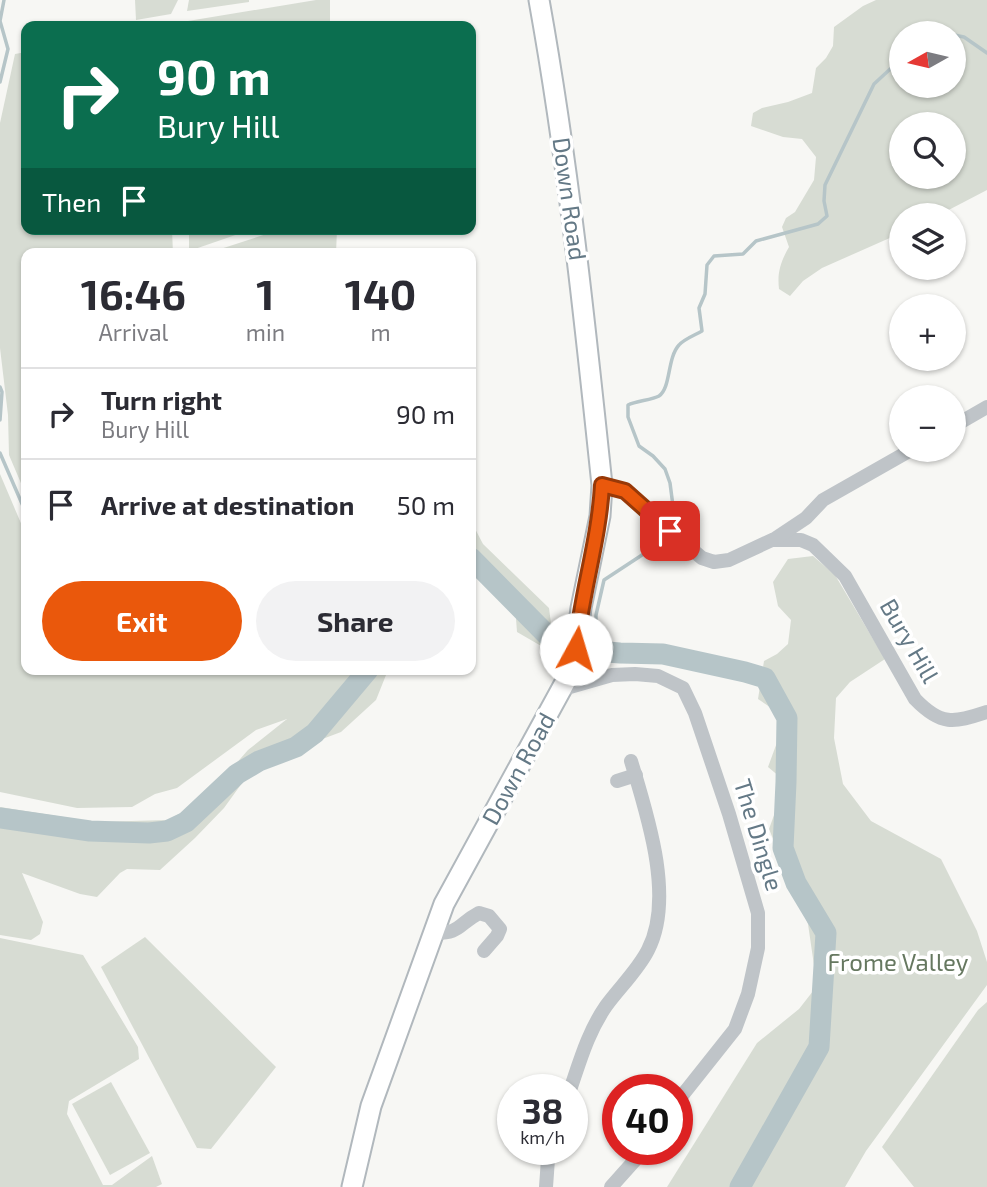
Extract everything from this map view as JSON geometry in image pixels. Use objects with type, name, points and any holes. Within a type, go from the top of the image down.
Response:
[{"type":"street","name":"Down Road","points":[[352,1187],[371,1106],[444,904],[565,683],[576,649],[600,516],[602,485],[581,282],[539,0]]},
{"type":"street","points":[[966,419],[987,407]]},
{"type":"street","points":[[602,485],[625,491],[702,558],[714,562],[729,560],[772,540],[806,518],[824,500],[890,462]]},
{"type":"street","points":[[806,518],[807,532],[813,545]]},
{"type":"street","points":[[772,540],[801,540],[813,545]]},
{"type":"street","name":"Bury Hill","points":[[813,545],[845,576],[915,699],[928,713],[943,720],[967,719],[987,712]]},
{"type":"street","name":"The Dingle","points":[[565,683],[635,674],[658,676],[683,688],[700,726],[729,814],[758,913],[758,948],[748,994],[735,1029],[693,1082]]},
{"type":"street","points":[[576,1074],[593,1028],[605,1007],[648,952],[656,933],[659,884],[657,858],[634,768],[617,781]]},
{"type":"street","points":[[433,933],[448,934],[479,913],[489,916],[500,929],[484,951]]},
{"type":"street","points":[[545,1187],[547,1165]]},
{"type":"street","points":[[611,1187],[631,1165]]},
{"type":"green space","points":[[135,0],[178,0],[171,14],[136,20]]},
{"type":"green space","points":[[189,0],[249,0],[249,2],[187,11]]},
{"type":"green space","points":[[316,0],[330,0],[330,21],[188,21]]},
{"type":"green space","points":[[876,0],[987,0],[987,190],[962,203],[889,203],[889,238],[822,268],[803,281],[790,296],[779,289],[780,267],[789,247],[782,227],[786,218],[795,212],[814,180],[816,157],[802,139],[783,137],[751,126],[753,113],[812,93],[816,68],[833,46],[834,27]]},
{"type":"green space","points":[[21,53],[21,235],[172,235],[173,248],[21,248],[21,483],[9,455],[8,415],[0,348],[0,123],[15,54]]},
{"type":"green space","points":[[189,235],[236,235],[198,248],[189,248]]},
{"type":"green space","points":[[264,235],[337,235],[336,248],[223,248]]},
{"type":"green space","points":[[0,474],[21,523],[21,675],[386,675],[376,700],[341,732],[250,772],[224,808],[160,870],[127,869],[97,897],[80,894],[22,873],[43,922],[40,934],[31,940],[0,935],[0,807],[95,822],[168,820],[204,800],[248,750],[287,719],[256,730],[177,788],[155,794],[132,807],[77,808],[0,792]]},
{"type":"green space","points":[[476,531],[483,544],[549,608],[555,654],[517,632],[515,605],[476,574]]},
{"type":"green space","name":"Frome Valley","points":[[813,556],[835,575],[885,659],[850,682],[836,698],[834,738],[843,784],[871,821],[941,859],[977,931],[987,962],[987,985],[866,1151],[845,1187],[667,1187],[681,1165],[693,1165],[693,1145],[757,1043],[799,1009],[817,986],[808,924],[769,829],[786,782],[768,767],[786,718],[758,699],[764,661],[788,644],[791,620],[778,606],[773,582],[788,559]]},
{"type":"green space","points":[[145,937],[276,1067],[211,1149],[197,1148],[101,967]]},
{"type":"green space","points":[[0,938],[83,955],[138,1047],[139,1059],[69,1101],[67,1114],[103,1185],[112,1185],[152,1156],[162,1184],[156,1187],[0,1187]]},
{"type":"green space","points":[[987,1002],[987,1187],[914,1187],[882,1147],[978,1010]]},
{"type":"green space","points":[[111,1082],[150,1153],[110,1175],[72,1104]]},
{"type":"waterway","points":[[0,82],[8,49],[0,21],[4,0]]},
{"type":"waterway","points":[[966,38],[987,53]]},
{"type":"waterway","points":[[673,506],[665,469],[639,446],[628,417],[628,405],[659,396],[666,386],[675,351],[684,341],[702,331],[699,308],[705,294],[707,265],[714,256],[743,254],[756,241],[818,224],[827,216],[825,185],[874,84],[889,70]]},
{"type":"waterway","points":[[0,387],[0,420]]},
{"type":"waterway","points":[[0,453],[21,501]]},
{"type":"waterway","points":[[595,651],[596,615],[604,580],[642,555],[659,539]]},
{"type":"waterway","points":[[476,563],[547,635],[562,643],[595,651],[663,654],[765,678],[787,718],[783,848],[796,883],[826,933],[819,1047],[740,1187]]},
{"type":"waterway","points":[[0,818],[90,831],[167,831],[186,822],[237,774],[259,761],[296,747],[315,733],[364,675]]},
{"type":"route","points":[[576,649],[581,608],[600,516],[602,485],[625,491],[670,531]]}]
